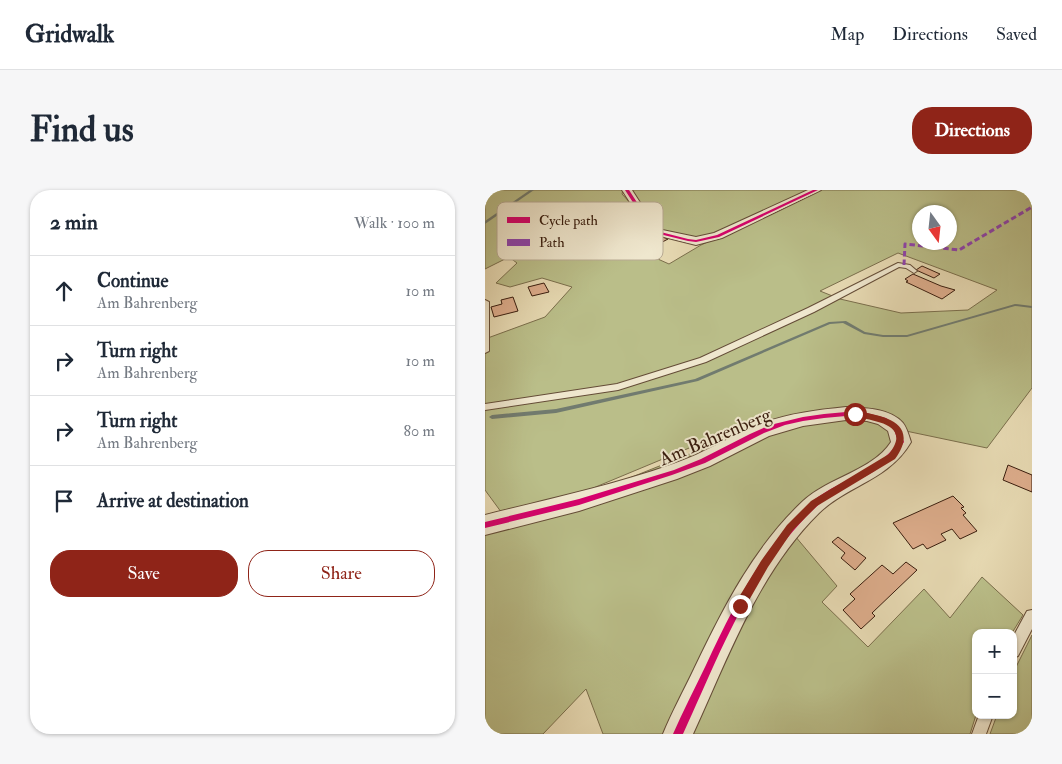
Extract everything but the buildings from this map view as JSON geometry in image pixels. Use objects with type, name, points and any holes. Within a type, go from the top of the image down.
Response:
[{"type":"street","points":[[627,190],[634,202]]},
{"type":"street","points":[[663,234],[688,240],[718,236],[816,190]]},
{"type":"street","name":"Am Bahrenberg","points":[[485,525],[591,498],[693,466],[756,434],[791,422],[813,417],[855,414],[879,418],[894,426],[899,432],[901,442],[892,456],[821,498],[790,528],[764,564],[740,606],[678,734]]},
{"type":"lane","points":[[485,407],[618,387],[637,381],[703,360],[811,310],[898,265],[908,266],[914,271]]},
{"type":"lane","points":[[485,302],[485,351]]},
{"type":"lane","points":[[1017,644],[1032,616]]},
{"type":"lane","points":[[979,734],[985,719]]},
{"type":"green space","points":[[485,190],[623,190],[622,194],[629,202],[497,202],[497,260],[503,260],[485,269]]},
{"type":"green space","points":[[630,190],[812,190],[702,240],[663,232],[663,202],[635,202]]},
{"type":"green space","points":[[821,190],[1032,190],[1032,388],[987,448],[901,430],[870,409],[840,409],[706,441],[586,491],[507,520],[485,490],[485,339],[545,317],[572,287],[542,278],[510,287],[496,283],[517,263],[513,260],[660,260],[669,264],[701,245]],"holes":[[[898,253],[997,290],[968,310],[901,313],[840,299],[820,291]]]},
{"type":"green space","points":[[846,414],[891,427],[892,449],[814,499],[676,734],[603,734],[586,689],[543,734],[485,734],[485,533],[517,523],[712,445]]},
{"type":"green space","points":[[795,536],[837,586],[822,602],[868,647],[924,589],[950,618],[982,577],[1023,615],[1014,629],[972,629],[972,719],[975,719],[970,734],[686,734],[750,608]]},
{"type":"green space","points":[[1032,635],[1032,734],[990,734],[996,719],[1017,719],[1017,665]]},
{"type":"waterway","points":[[515,202],[532,190]]},
{"type":"waterway","points":[[485,223],[497,215]]},
{"type":"waterway","points":[[492,417],[556,411],[696,380],[829,323],[844,322],[864,333],[883,336],[907,336],[1015,305],[1032,307]]},
{"type":"marked path","points":[[904,265],[905,244],[945,250],[959,250],[1032,207]]},
{"type":"cycle path","points":[[627,190],[635,202]]},
{"type":"cycle path","points":[[663,234],[696,241],[718,236],[816,190]]},
{"type":"cycle path","points":[[485,525],[579,502],[676,471],[703,461],[762,431],[785,423],[846,414],[867,415],[884,419],[896,428],[901,442],[895,451],[874,468],[822,498],[812,506],[790,529],[770,555],[735,613],[678,734]]},
{"type":"route","points":[[740,606],[764,564],[790,528],[814,504],[892,456],[897,451],[901,438],[899,432],[889,421],[868,415],[855,414]]}]
